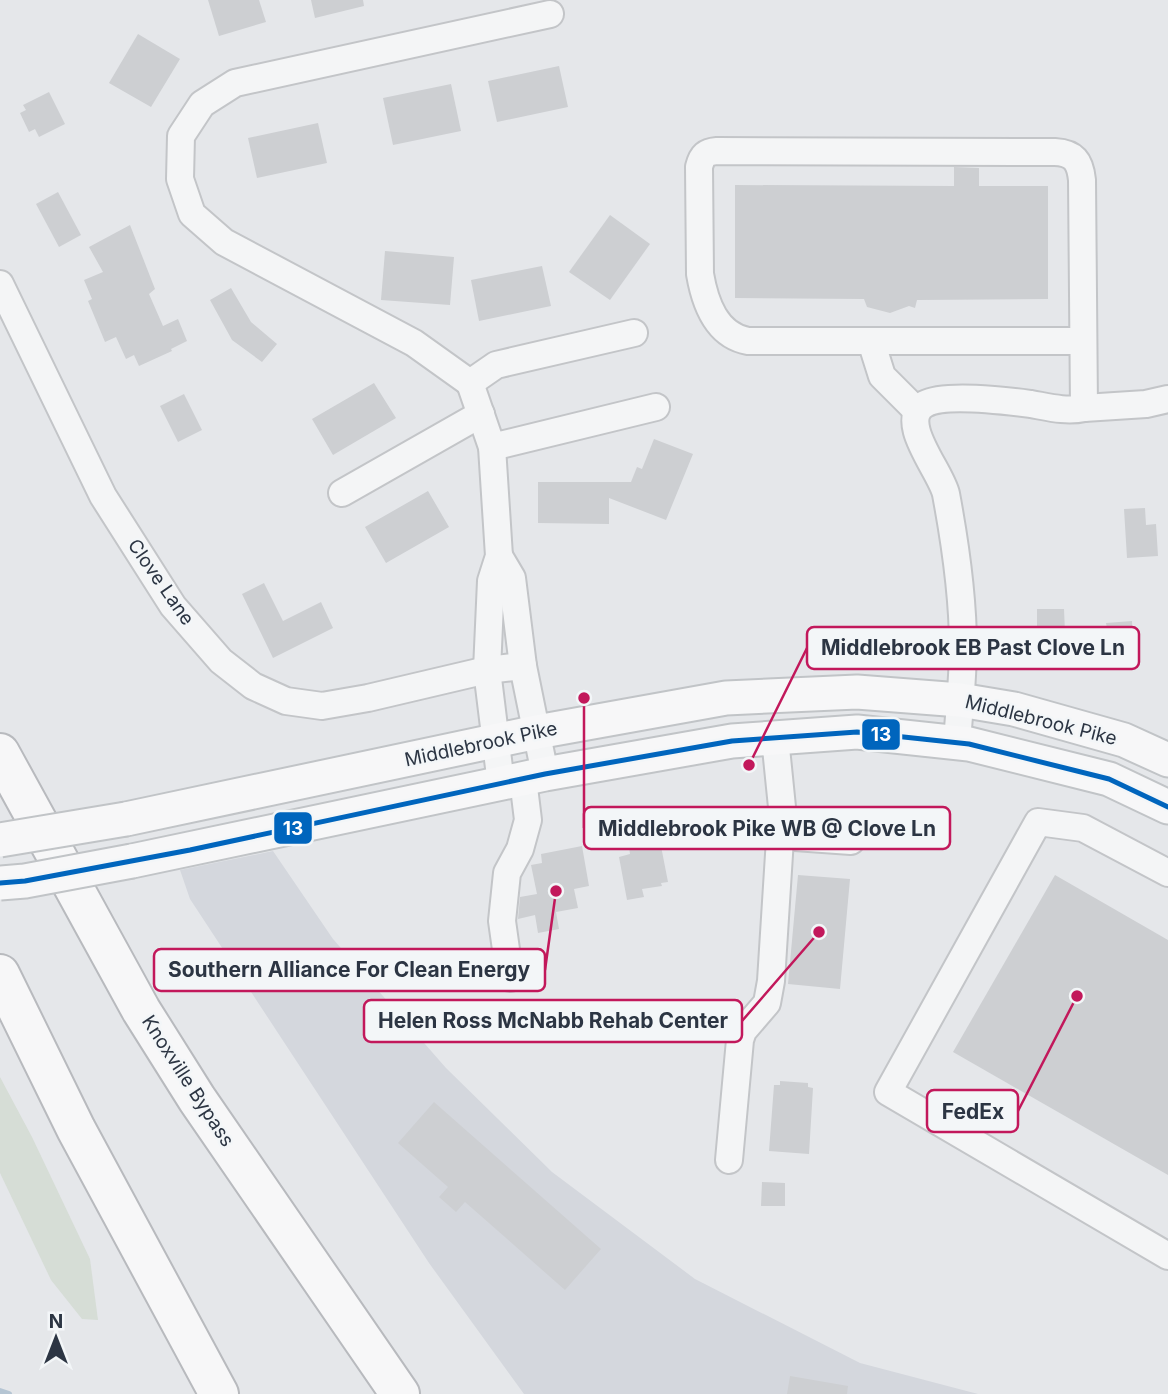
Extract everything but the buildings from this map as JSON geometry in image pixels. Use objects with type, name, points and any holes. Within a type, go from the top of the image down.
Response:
[{"type":"highway","name":"Knoxville Bypass","points":[[0,753],[142,1010],[190,1088],[400,1394]]},
{"type":"highway","points":[[0,974],[76,1129],[219,1394]]},
{"type":"main road","name":"Middlebrook Pike","points":[[0,839],[127,819],[537,732],[726,698],[857,692],[960,700],[1014,709],[1124,740],[1168,760]]},
{"type":"main road","points":[[0,883],[25,881],[132,861],[523,779],[732,741],[857,732],[957,743],[1109,779],[1168,807]]},
{"type":"street","points":[[523,779],[494,741],[487,670],[491,581],[499,556],[492,447],[470,383],[414,343],[223,242],[192,214],[180,179],[181,136],[202,104],[235,83],[550,14]]},
{"type":"street","points":[[1083,341],[737,339],[718,324],[705,297],[700,274],[701,157],[707,152],[717,151],[1065,153],[1074,157],[1080,167],[1082,180],[1084,408]]},
{"type":"street","name":"Clove Lane","points":[[0,284],[103,496],[173,606],[221,661],[253,686],[286,701],[322,706],[487,670],[523,666]]},
{"type":"street","points":[[470,383],[496,365],[634,333]]},
{"type":"street","points":[[871,341],[882,376],[917,411]]},
{"type":"street","points":[[957,743],[963,648],[962,609],[945,491],[914,425],[917,411],[933,401],[946,398],[1059,409],[1146,404],[1168,399]]},
{"type":"street","points":[[492,447],[656,407]]},
{"type":"street","points":[[342,493],[481,414]]},
{"type":"street","points":[[499,556],[512,578],[523,666],[537,732],[523,779],[528,820],[520,849],[507,873],[502,921],[510,978]]},
{"type":"street","points":[[729,1160],[740,1040],[743,1031],[767,1003],[769,996],[782,807],[775,738]]},
{"type":"street","points":[[1168,873],[1083,828],[1038,822],[888,1092],[1168,1256]]},
{"type":"street","points":[[722,832],[851,841]]},
{"type":"shaded area","points":[[273,851],[333,939],[446,1068],[552,1172],[695,1279],[860,1363],[978,1394],[524,1394],[429,1263],[190,899],[180,870]]},
{"type":"shaded area","points":[[0,1077],[90,1259],[98,1320],[82,1319],[51,1280],[0,1173]]},
{"type":"waterway","points":[[0,1391],[9,1394]]},
{"type":"transit line","name":"13","points":[[0,883],[25,881],[190,850],[545,774],[732,741],[857,732],[969,744],[1109,779],[1168,807]]},
{"type":"place","name":"Middlebrook Pike WB @ Clove Ln","points":[[584,698]]},
{"type":"place","name":"Middlebrook EB Past Clove Ln","points":[[749,765]]},
{"type":"place","name":"Southern Alliance For Clean Energy","points":[[556,891]]},
{"type":"place","name":"Helen Ross McNabb Rehab Center","points":[[819,932]]},
{"type":"place","name":"FedEx","points":[[1077,996]]}]
